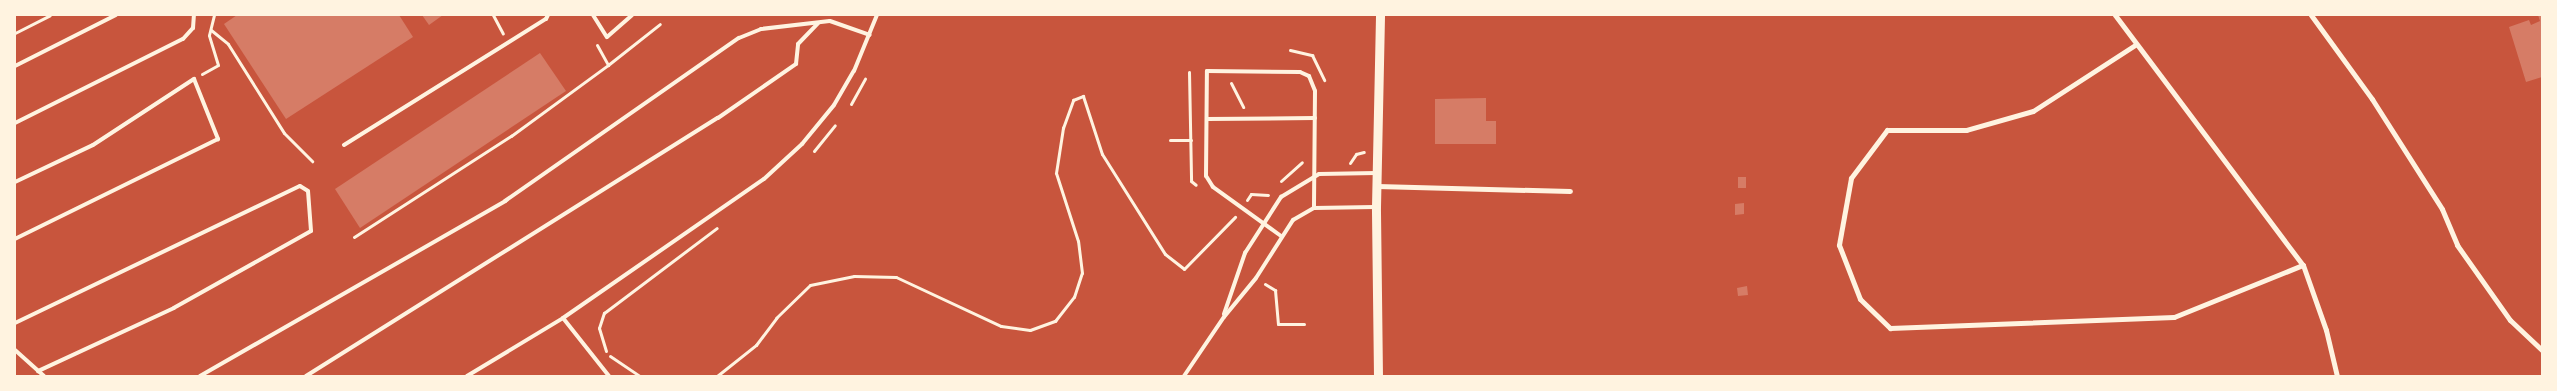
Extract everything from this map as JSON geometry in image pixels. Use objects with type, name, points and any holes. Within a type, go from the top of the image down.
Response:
[{"type":"street","points":[[1378,376],[1376,207],[1380,15]]},
{"type":"street","points":[[2115,15],[2135,45],[2303,265],[2326,330],[2337,376]]},
{"type":"street","points":[[2311,15],[2372,99],[2442,209],[2458,245],[2510,320],[2542,350]]},
{"type":"street","points":[[2135,45],[2033,111],[1966,130],[1887,130],[1851,178],[1840,244],[1860,300],[1890,328],[2174,316],[2303,265]]},
{"type":"street","points":[[1377,186],[1570,191]]},
{"type":"lane","points":[[15,66],[116,15]]},
{"type":"lane","points":[[15,123],[183,39],[193,28],[194,15]]},
{"type":"lane","points":[[344,145],[546,20],[548,15]]},
{"type":"lane","points":[[594,15],[607,36],[632,15]]},
{"type":"lane","points":[[467,376],[563,318],[770,173],[802,144],[834,105],[854,71],[877,15]]},
{"type":"lane","points":[[200,376],[505,201],[739,38],[761,29],[818,22],[830,22],[870,35]]},
{"type":"lane","points":[[306,376],[718,118],[796,64],[798,44],[818,22]]},
{"type":"lane","points":[[1280,236],[1213,187],[1206,176],[1206,71],[1300,72],[1310,76],[1315,91],[1314,208]]},
{"type":"lane","points":[[15,182],[93,145],[194,79],[218,139],[15,238]]},
{"type":"lane","points":[[1206,119],[1315,118]]},
{"type":"lane","points":[[1224,316],[1245,253],[1262,223],[1280,198],[1314,177],[1377,173]]},
{"type":"lane","points":[[15,323],[300,186],[308,191],[311,231],[174,308],[38,371]]},
{"type":"lane","points":[[1184,376],[1224,316],[1256,278],[1280,236],[1293,220],[1314,208],[1376,207]]},
{"type":"lane","points":[[563,318],[609,376]]},
{"type":"lane","points":[[15,350],[44,376]]},
{"type":"path","points":[[15,33],[50,15]]},
{"type":"path","points":[[194,79],[218,65],[211,30],[214,15]]},
{"type":"path","points":[[493,15],[507,44]]},
{"type":"path","points":[[211,30],[228,44],[284,133],[312,161]]},
{"type":"path","points":[[354,237],[568,98],[608,65]]},
{"type":"path","points":[[1231,83],[1249,119]]},
{"type":"path","points":[[717,376],[756,346],[776,318],[810,286],[854,276],[896,277],[1002,326],[1030,330],[1055,321],[1074,297],[1082,273],[1078,241],[1056,173],[1063,128],[1073,100],[1083,96],[1102,154],[1165,254],[1184,269],[1241,208],[1251,194],[1267,195],[1301,162],[1314,161]]},
{"type":"path","points":[[1170,140],[1206,140]]},
{"type":"path","points":[[1348,166],[1356,154],[1377,150]]},
{"type":"path","points":[[1256,278],[1275,290],[1278,324],[1304,324]]},
{"type":"path","points":[[616,302],[604,313],[599,328],[602,341],[608,354],[640,376]]},
{"type":"building","points":[[237,15],[399,15],[413,37],[286,119],[224,24]]},
{"type":"building","points":[[422,15],[443,15],[429,25]]},
{"type":"building","points":[[2538,15],[2542,15],[2542,77],[2526,82],[2509,27],[2529,20],[2531,25],[2540,21]]},
{"type":"building","points":[[540,53],[566,91],[360,228],[335,189]]},
{"type":"building","points":[[1486,98],[1486,121],[1496,121],[1496,144],[1435,144],[1435,99]]},
{"type":"building","points":[[1738,177],[1746,177],[1746,188],[1738,188]]},
{"type":"building","points":[[1744,203],[1744,214],[1735,215],[1735,204]]},
{"type":"building","points":[[1747,286],[1748,295],[1738,296],[1737,288]]}]
